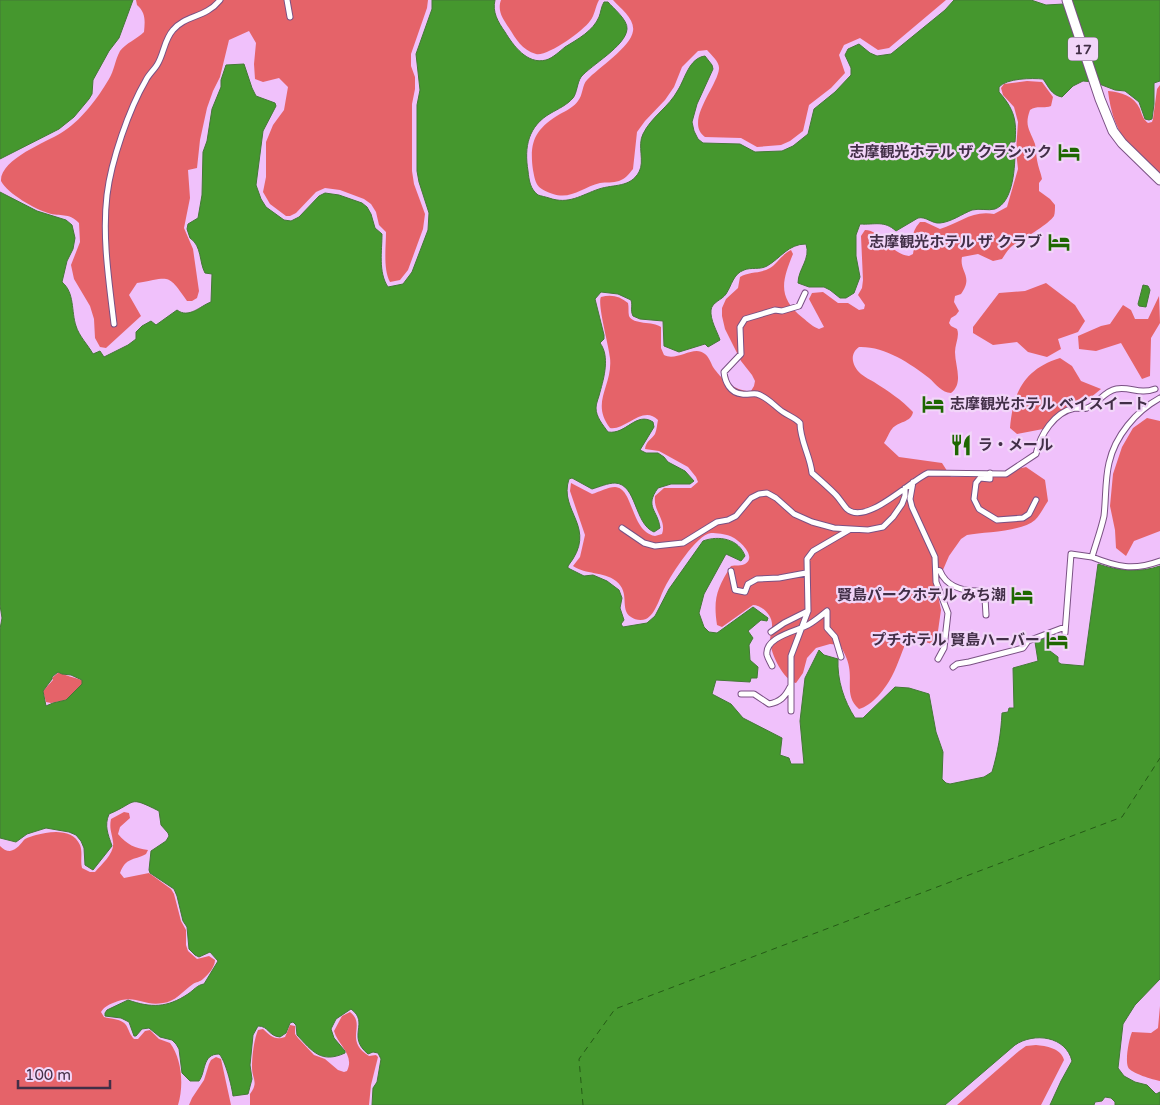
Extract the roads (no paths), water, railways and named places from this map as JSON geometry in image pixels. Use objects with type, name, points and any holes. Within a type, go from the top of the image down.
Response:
[{"type":"main road","name":"17","points":[[1067,0],[1100,99],[1113,131],[1128,149],[1160,180]]},
{"type":"street","points":[[114,324],[107,254],[107,201],[109,182],[127,120],[147,78],[157,65],[172,31],[185,21],[204,14],[220,0]]},
{"type":"street","points":[[287,0],[290,17]]},
{"type":"street","points":[[806,292],[799,306],[782,311],[775,310],[744,319],[740,327],[741,354],[724,372],[725,381],[734,392],[756,394],[770,401],[784,413],[797,419],[800,423],[800,433],[810,459],[812,473],[853,513],[875,508],[928,473],[1006,474],[1036,454],[1039,441],[1047,428],[1059,416],[1074,408],[1087,408],[1115,389],[1122,388],[1142,392],[1154,389]]},
{"type":"street","points":[[1092,557],[1104,516],[1109,463],[1117,442],[1134,418],[1160,398]]},
{"type":"street","points":[[990,473],[990,479],[980,478],[976,483],[974,498],[979,509],[997,520],[1023,518],[1029,514],[1036,500]]},
{"type":"street","points":[[913,482],[910,499],[912,507],[935,557],[936,582],[948,612],[944,648],[938,659]]},
{"type":"street","points":[[622,528],[644,543],[656,546],[683,543],[716,522],[728,520],[736,516],[751,498],[767,493],[776,498],[794,514],[812,522],[834,528],[868,530],[883,526],[893,517],[902,504],[905,488]]},
{"type":"street","points":[[791,711],[790,656],[808,611],[806,573],[808,559],[813,550],[850,530]]},
{"type":"street","points":[[1065,633],[1071,554],[1092,557],[1128,567],[1142,567],[1160,562]]},
{"type":"street","points":[[936,569],[940,570],[944,579],[964,591],[978,591],[985,598],[986,615]]},
{"type":"street","points":[[731,571],[734,590],[745,592],[748,584],[758,579],[779,578],[806,573]]},
{"type":"street","points":[[771,632],[808,611]]},
{"type":"street","points":[[772,666],[767,655],[768,648],[773,642],[787,633],[808,626],[827,611],[827,628],[835,637],[842,657]]},
{"type":"street","points":[[953,667],[957,664],[1023,648],[1028,641],[1065,627]]},
{"type":"street","points":[[741,694],[754,694],[769,704],[777,702],[785,696],[791,686]]},
{"type":"place","name":"志摩観光ホテル ザ クラシック","points":[[1069,152]]},
{"type":"place","name":"志摩観光ホテル ザ クラブ","points":[[1059,242]]},
{"type":"place","name":"志摩観光ホテル ベイスイート","points":[[933,404]]},
{"type":"place","name":"ラ・メール","points":[[961,445]]},
{"type":"place","name":"賢島パークホテル みち潮","points":[[1022,595]]},
{"type":"place","name":"プチホテル 賢島ハーバー","points":[[1057,640]]}]
